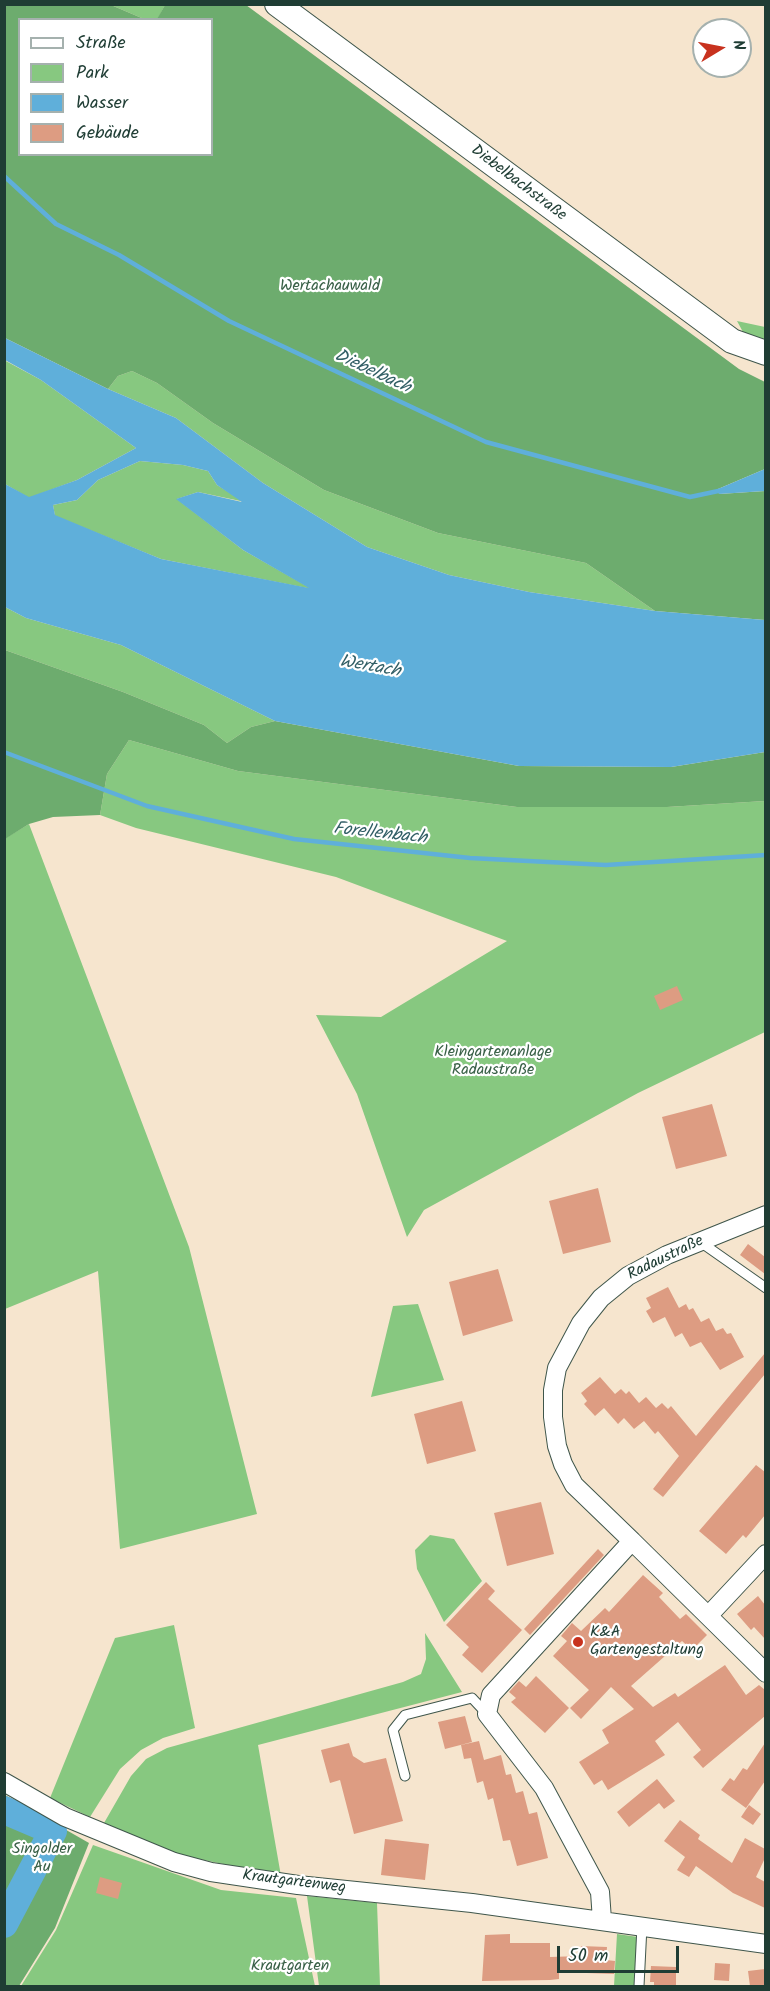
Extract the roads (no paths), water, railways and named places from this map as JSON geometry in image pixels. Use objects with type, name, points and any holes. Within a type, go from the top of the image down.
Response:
[{"type":"street","name":"Diebelbachstraße","points":[[277,4],[732,341],[765,353]]},
{"type":"street","name":"Radaustraße","points":[[765,1215],[699,1241],[628,1276],[601,1298],[581,1323],[557,1368],[553,1390],[553,1417],[557,1446],[574,1485],[765,1672]]},
{"type":"street","points":[[602,1920],[600,1892],[544,1788],[487,1714],[491,1695],[632,1541]]},
{"type":"street","points":[[709,1615],[765,1554]]},
{"type":"street","name":"Krautgartenweg","points":[[4,1782],[65,1817],[174,1862],[212,1872],[298,1885],[602,1920],[765,1944]]},
{"type":"lane","points":[[699,1241],[765,1288]]},
{"type":"lane","points":[[405,1776],[393,1730],[405,1715],[472,1698],[487,1714]]},
{"type":"lane","points":[[639,1986],[642,1926]]},
{"type":"water","name":"Wertach","points":[[5,338],[108,389],[176,418],[263,483],[367,547],[449,575],[529,592],[655,611],[765,620],[765,752],[671,767],[519,766],[275,721],[121,645],[26,618],[5,607],[5,484],[29,497],[77,480],[136,448],[41,380],[5,360]],"holes":[[[140,461],[183,465],[208,471],[217,485],[242,502],[198,492],[176,499],[243,550],[309,588],[161,559],[55,515],[53,505],[77,500],[98,480]]]},
{"type":"water","points":[[765,469],[765,491],[719,494],[718,489]]},
{"type":"waterway","name":"Diebelbach","points":[[4,176],[56,224],[119,255],[229,321],[486,442],[690,497],[723,490]]},
{"type":"waterway","name":"Forellenbach","points":[[4,752],[147,806],[294,839],[470,858],[606,865],[766,855]]},
{"type":"waterway","points":[[4,1810],[53,1831],[4,1924]]},
{"type":"place","name":"K&A Gartengestaltung","points":[[578,1642]]},
{"type":"park label","name":"Wertachauwald","points":[[330,287]]},
{"type":"park label","name":"Kleingartenanlage Radaustraße","points":[[493,1062]]},
{"type":"park label","name":"Singolder Au","points":[[42,1859]]},
{"type":"park label","name":"Krautgarten","points":[[290,1967]]}]
